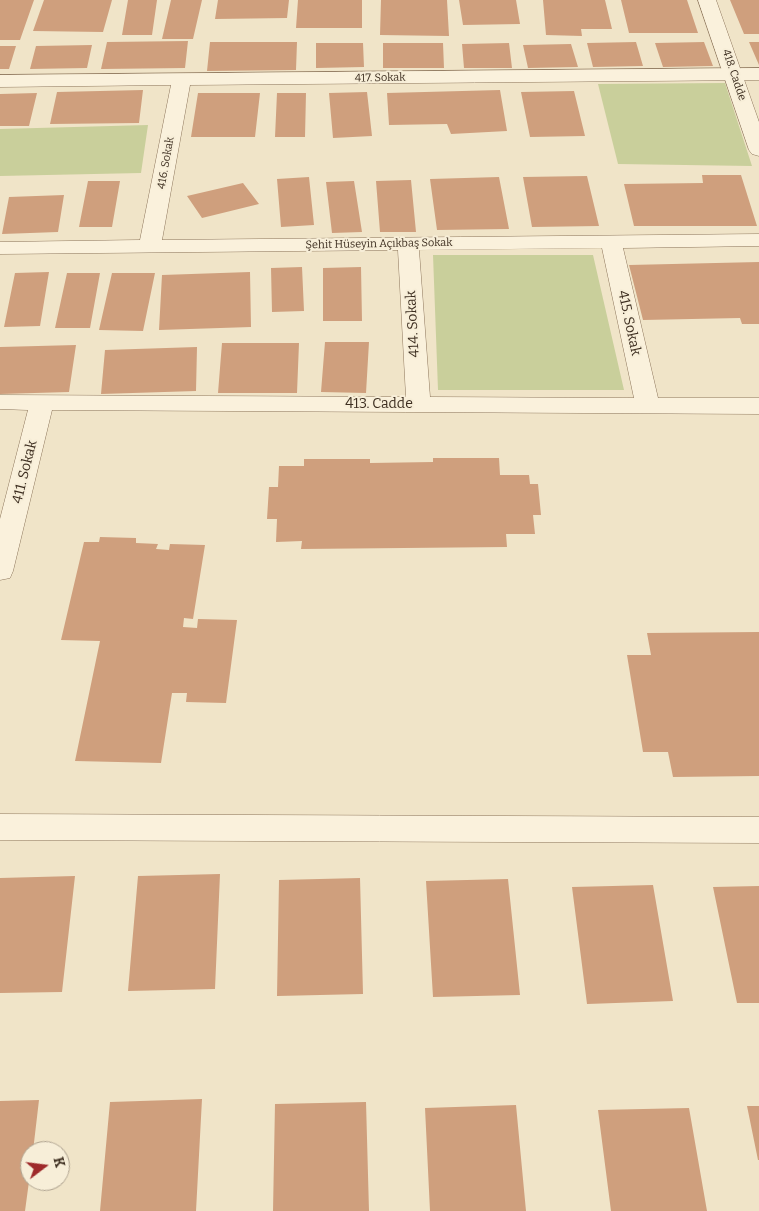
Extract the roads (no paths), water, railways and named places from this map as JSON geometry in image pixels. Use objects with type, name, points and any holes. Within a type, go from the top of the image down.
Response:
[{"type":"street","name":"418. Cadde","points":[[707,0],[755,127],[759,150]]},
{"type":"street","name":"417. Sokak","points":[[0,81],[181,81],[759,74]]},
{"type":"street","name":"416. Sokak","points":[[150,246],[181,81]]},
{"type":"street","name":"Şehit Hüseyin Açıkbaş Sokak","points":[[0,248],[759,240]]},
{"type":"street","name":"415. Sokak","points":[[611,242],[648,405]]},
{"type":"street","name":"414. Sokak","points":[[408,244],[418,404]]},
{"type":"street","name":"413. Cadde","points":[[0,402],[759,406]]},
{"type":"street","name":"411. Sokak","points":[[0,571],[42,403]]},
{"type":"street","points":[[0,827],[759,830]]}]
